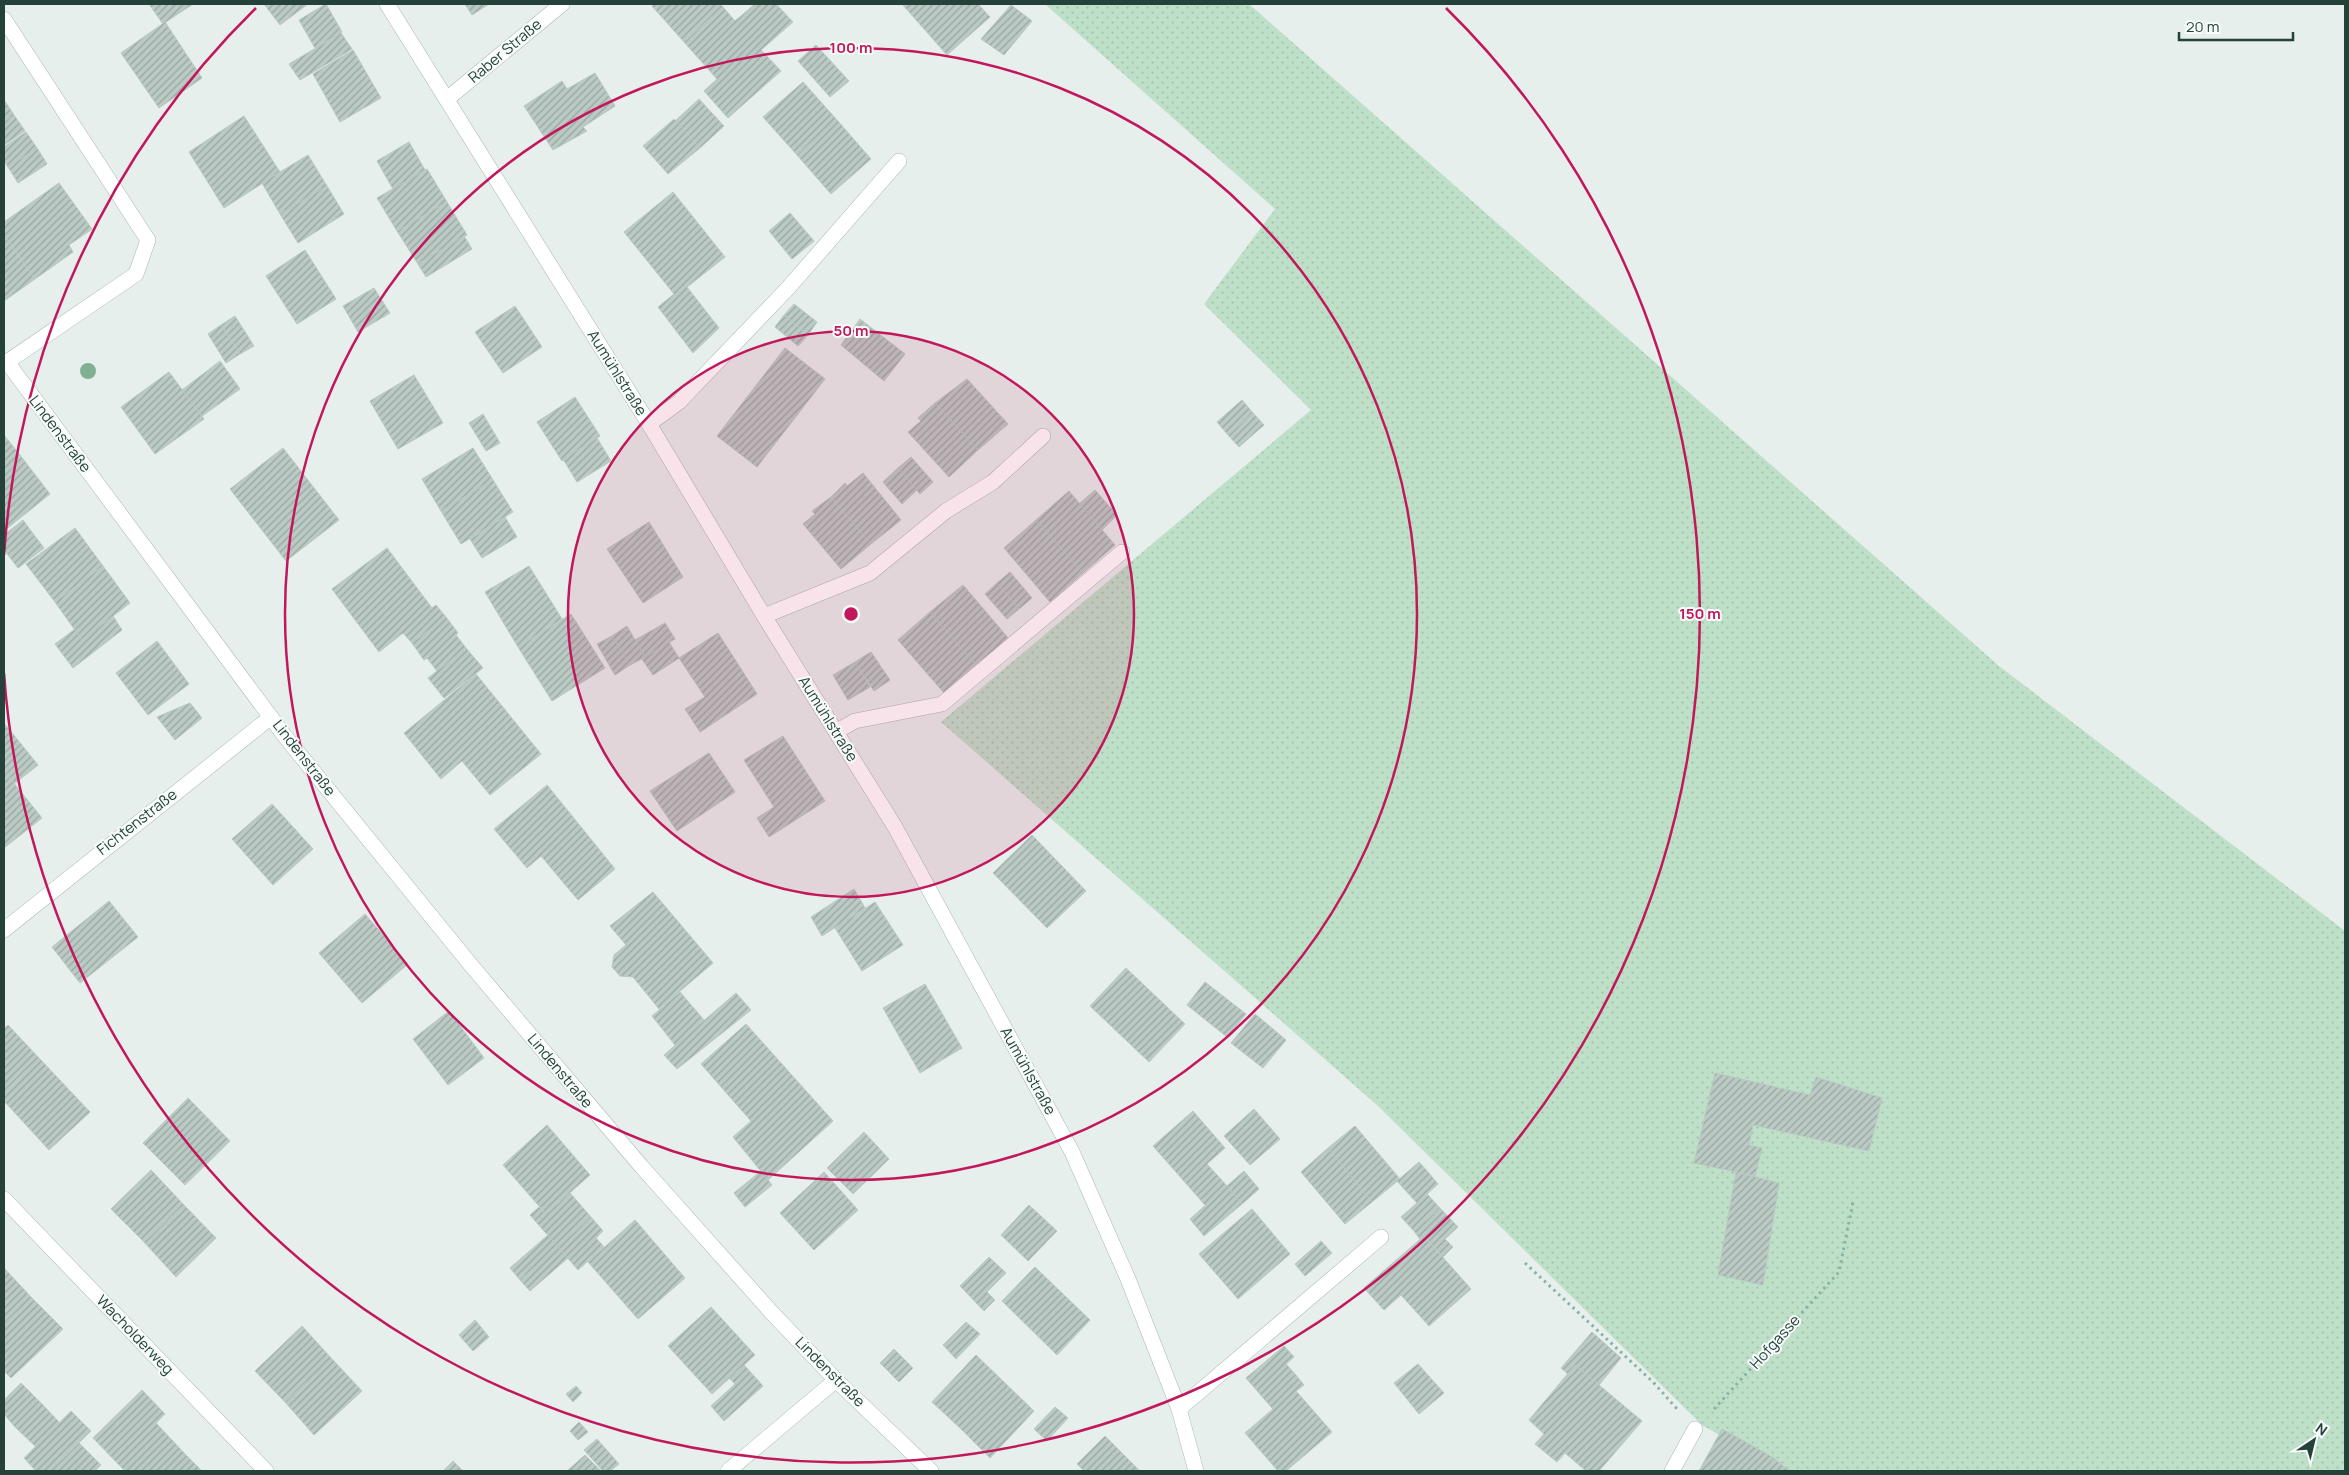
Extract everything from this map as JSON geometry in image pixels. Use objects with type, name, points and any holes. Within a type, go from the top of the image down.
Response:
[{"type":"street","name":"Aumühlstraße","points":[[387,4],[649,424],[764,616],[895,827],[1072,1152],[1128,1280],[1179,1409],[1196,1471]]},
{"type":"street","name":"Raber Straße","points":[[447,99],[562,4]]},
{"type":"street","name":"Lindenstraße","points":[[4,20],[148,240],[136,274],[5,363],[287,739],[470,964],[585,1100],[773,1314],[836,1380],[931,1471]]},
{"type":"street","points":[[649,424],[679,402],[782,294],[899,161]]},
{"type":"street","points":[[764,616],[870,573],[946,511],[993,482],[1044,436]]},
{"type":"street","points":[[837,731],[855,721],[942,704],[1122,552]]},
{"type":"street","name":"Fichtenstraße","points":[[4,930],[271,717]]},
{"type":"street","name":"Wacholderweg","points":[[4,1199],[266,1471]]},
{"type":"street","points":[[1179,1409],[1381,1237]]},
{"type":"street","points":[[728,1471],[836,1380]]},
{"type":"street","points":[[1672,1471],[1695,1429]]},
{"type":"path","name":"Hofgasse","points":[[1695,1429],[1838,1272],[1853,1202]]},
{"type":"path","points":[[1525,1262],[1653,1382],[1695,1429]]},
{"type":"green space","points":[[1045,4],[1249,4],[1999,666],[2345,931],[2345,1471],[1781,1471],[1702,1425],[1378,1106],[941,722],[1311,410],[1204,304],[1275,209]]},
{"type":"building","points":[[149,4],[193,4],[163,24]]},
{"type":"building","points":[[264,4],[308,4],[280,25]]},
{"type":"building","points":[[326,4],[342,32],[315,48],[299,20]]},
{"type":"building","points":[[465,4],[489,4],[472,15]]},
{"type":"building","points":[[655,4],[720,4],[723,7],[684,42],[652,6]]},
{"type":"building","points":[[755,4],[776,4],[793,22],[761,50],[781,71],[728,118],[704,91],[717,79],[684,42],[723,7],[735,21]]},
{"type":"building","points":[[902,4],[978,4],[990,17],[947,55]]},
{"type":"building","points":[[1011,5],[1032,21],[1004,55],[981,39]]},
{"type":"building","points":[[165,22],[202,78],[159,108],[121,53]]},
{"type":"building","points":[[341,33],[352,49],[300,80],[289,64]]},
{"type":"building","points":[[816,45],[849,81],[830,97],[798,61]]},
{"type":"building","points":[[353,50],[381,98],[340,122],[313,74]]},
{"type":"building","points":[[595,73],[615,106],[583,127],[587,131],[553,150],[524,106],[562,81],[567,89]]},
{"type":"building","points":[[803,82],[837,120],[797,155],[763,117]]},
{"type":"building","points":[[699,99],[724,126],[700,148],[675,121]]},
{"type":"building","points":[[4,100],[14,115],[4,122]]},
{"type":"building","points":[[14,115],[25,131],[4,145],[4,122]]},
{"type":"building","points":[[244,116],[280,172],[224,208],[189,152]]},
{"type":"building","points":[[674,119],[700,148],[668,174],[643,146]]},
{"type":"building","points":[[837,120],[871,159],[831,194],[797,155]]},
{"type":"building","points":[[26,132],[37,148],[8,167],[4,161],[4,147]]},
{"type":"building","points":[[409,142],[425,170],[393,189],[377,161]]},
{"type":"building","points":[[37,148],[47,164],[18,183],[8,167]]},
{"type":"building","points":[[308,155],[327,186],[280,214],[262,183]]},
{"type":"building","points":[[427,169],[447,202],[397,231],[377,198]]},
{"type":"building","points":[[59,183],[92,229],[69,245],[73,252],[35,279],[4,235],[4,222]]},
{"type":"building","points":[[327,186],[344,214],[298,243],[280,214]]},
{"type":"building","points":[[673,192],[725,257],[687,287],[719,328],[693,353],[658,307],[674,294],[624,232]]},
{"type":"building","points":[[447,202],[467,235],[418,264],[397,231]]},
{"type":"building","points":[[790,213],[814,241],[792,259],[769,231]]},
{"type":"building","points":[[4,235],[35,279],[4,301]]},
{"type":"building","points":[[464,236],[472,249],[426,277],[418,264]]},
{"type":"building","points":[[305,250],[336,299],[297,324],[266,276]]},
{"type":"building","points":[[374,288],[390,313],[358,332],[343,306]]},
{"type":"building","points":[[794,304],[817,322],[808,335],[784,315]]},
{"type":"building","points":[[515,306],[542,347],[503,373],[475,332]]},
{"type":"building","points":[[784,315],[808,335],[798,346],[775,327]]},
{"type":"building","points":[[235,316],[254,346],[240,354],[221,325]]},
{"type":"building","points":[[860,319],[905,354],[884,381],[841,345]]},
{"type":"building","points":[[221,325],[240,354],[226,363],[208,334]]},
{"type":"building","points":[[785,348],[825,379],[757,467],[717,436]]},
{"type":"building","points":[[220,361],[240,389],[202,416],[182,390]]},
{"type":"building","points":[[169,372],[204,419],[155,454],[121,407]]},
{"type":"building","points":[[414,375],[443,423],[398,449],[370,401]]},
{"type":"building","points":[[967,379],[1008,424],[978,450],[935,403]]},
{"type":"building","points":[[575,397],[600,436],[562,461],[537,422]]},
{"type":"building","points":[[1242,400],[1253,413],[1228,435],[1217,422]]},
{"type":"building","points":[[935,403],[978,450],[949,477],[908,432],[921,421],[918,418]]},
{"type":"building","points":[[1253,413],[1264,425],[1239,447],[1228,435]]},
{"type":"building","points":[[483,414],[500,443],[486,451],[469,423]]},
{"type":"building","points":[[4,435],[23,459],[4,474]]},
{"type":"building","points":[[597,438],[611,461],[577,482],[563,459]]},
{"type":"building","points":[[283,448],[339,520],[286,561],[230,489]]},
{"type":"building","points":[[473,448],[493,480],[441,511],[422,479]]},
{"type":"building","points":[[911,457],[933,482],[920,494],[898,468]]},
{"type":"building","points":[[23,459],[50,494],[4,531],[4,474]]},
{"type":"building","points":[[898,468],[917,490],[902,504],[883,482]]},
{"type":"building","points":[[863,473],[901,520],[871,544],[831,497],[845,483],[847,486]]},
{"type":"building","points":[[493,480],[513,512],[461,544],[441,511]]},
{"type":"building","points":[[1095,490],[1117,515],[1102,530],[1079,504]]},
{"type":"building","points":[[1069,491],[1115,545],[1083,573],[1036,520]]},
{"type":"building","points":[[831,497],[871,544],[841,569],[803,524],[815,514],[812,511]]},
{"type":"building","points":[[505,517],[517,537],[482,558],[470,539]]},
{"type":"building","points":[[23,520],[34,535],[8,555],[4,549],[4,535]]},
{"type":"building","points":[[1036,520],[1083,573],[1050,602],[1004,548]]},
{"type":"building","points":[[649,522],[683,577],[643,603],[607,549]]},
{"type":"building","points":[[75,528],[103,566],[55,602],[26,564]]},
{"type":"building","points":[[34,535],[44,548],[18,568],[8,555]]},
{"type":"building","points":[[387,548],[432,608],[436,605],[446,617],[412,643],[403,633],[379,652],[332,589]]},
{"type":"building","points":[[103,566],[130,603],[82,640],[55,602]]},
{"type":"building","points":[[529,566],[562,619],[518,647],[485,592]]},
{"type":"building","points":[[1010,572],[1032,598],[1019,609],[997,583]]},
{"type":"building","points":[[997,583],[1019,609],[1007,619],[985,594]]},
{"type":"building","points":[[963,585],[1009,639],[977,666],[930,612]]},
{"type":"building","points":[[930,612],[977,666],[945,694],[898,640]]},
{"type":"building","points":[[571,614],[605,668],[552,701],[518,647]]},
{"type":"building","points":[[113,616],[122,630],[73,668],[55,644],[75,629],[82,640]]},
{"type":"building","points":[[446,617],[466,648],[437,671],[427,658],[424,660],[412,643]]},
{"type":"building","points":[[665,623],[675,639],[645,657],[635,640]]},
{"type":"building","points":[[627,626],[645,657],[630,665],[612,636]]},
{"type":"building","points":[[718,633],[757,694],[700,732],[685,709],[705,697],[679,658]]},
{"type":"building","points":[[612,636],[630,665],[615,675],[597,644]]},
{"type":"building","points":[[157,641],[189,684],[148,715],[116,673]]},
{"type":"building","points":[[669,642],[679,658],[653,675],[642,659]]},
{"type":"building","points":[[466,648],[483,668],[444,698],[428,678]]},
{"type":"building","points":[[871,652],[890,680],[874,691],[855,662]]},
{"type":"building","points":[[855,662],[870,687],[848,700],[833,675]]},
{"type":"building","points":[[476,674],[541,754],[490,795],[462,761],[441,779],[404,733]]},
{"type":"building","points":[[190,703],[202,718],[175,740],[157,717]]},
{"type":"building","points":[[4,723],[38,765],[14,784],[4,771]]},
{"type":"building","points":[[783,736],[825,801],[769,837],[757,818],[774,807],[744,760]]},
{"type":"building","points":[[709,753],[735,792],[677,831],[650,791]]},
{"type":"building","points":[[4,771],[42,818],[4,848]]},
{"type":"building","points":[[547,785],[615,869],[578,900],[541,856],[527,868],[494,829]]},
{"type":"building","points":[[272,804],[313,849],[273,885],[232,839]]},
{"type":"building","points":[[1032,835],[1086,891],[1047,928],[993,873]]},
{"type":"building","points":[[854,889],[865,908],[822,936],[811,917]]},
{"type":"building","points":[[653,892],[713,963],[659,1009],[633,977],[620,976],[612,967],[614,955],[626,945],[610,926]]},
{"type":"building","points":[[109,901],[138,937],[80,983],[52,947]]},
{"type":"building","points":[[875,902],[903,945],[862,971],[835,928]]},
{"type":"building","points":[[365,914],[408,964],[362,1003],[319,953]]},
{"type":"building","points":[[1126,968],[1185,1024],[1149,1062],[1090,1006]]},
{"type":"building","points":[[1205,982],[1246,1014],[1227,1037],[1187,1005]]},
{"type":"building","points":[[925,984],[962,1048],[920,1073],[883,1008]]},
{"type":"building","points":[[680,992],[704,1020],[675,1045],[652,1016]]},
{"type":"building","points":[[736,993],[751,1010],[677,1069],[664,1055]]},
{"type":"building","points":[[449,1011],[484,1058],[448,1085],[413,1039]]},
{"type":"building","points":[[1255,1014],[1286,1040],[1263,1068],[1231,1043]]},
{"type":"building","points":[[746,1024],[833,1121],[768,1180],[733,1137],[751,1121],[701,1064]]},
{"type":"building","points":[[8,1025],[39,1058],[4,1092],[4,1029]]},
{"type":"building","points":[[39,1058],[90,1112],[49,1150],[4,1101],[4,1092]]},
{"type":"building","points":[[1715,1073],[1810,1095],[1816,1077],[1882,1098],[1869,1151],[1753,1125],[1749,1145],[1762,1148],[1755,1176],[1694,1163]]},
{"type":"building","points":[[188,1098],[230,1141],[185,1185],[143,1143]]},
{"type":"building","points":[[1254,1109],[1280,1139],[1250,1165],[1224,1136]]},
{"type":"building","points":[[1193,1111],[1225,1148],[1207,1164],[1227,1186],[1205,1205],[1153,1146]]},
{"type":"building","points":[[547,1125],[590,1175],[546,1214],[503,1165]]},
{"type":"building","points":[[1355,1126],[1400,1179],[1372,1202],[1328,1148]]},
{"type":"building","points":[[864,1132],[889,1159],[853,1194],[827,1168]]},
{"type":"building","points":[[1328,1148],[1372,1202],[1345,1224],[1301,1172]]},
{"type":"building","points":[[1419,1162],[1428,1172],[1406,1191],[1397,1181]]},
{"type":"building","points":[[151,1170],[184,1205],[144,1242],[111,1209]]},
{"type":"building","points":[[761,1171],[772,1185],[745,1207],[734,1193]]},
{"type":"building","points":[[1244,1171],[1259,1189],[1242,1204],[1227,1186]]},
{"type":"building","points":[[824,1172],[858,1210],[814,1250],[780,1213]]},
{"type":"building","points":[[1428,1172],[1438,1184],[1417,1203],[1406,1191]]},
{"type":"building","points":[[1736,1172],[1779,1183],[1763,1285],[1718,1275]]},
{"type":"building","points":[[1227,1186],[1242,1204],[1204,1236],[1190,1219]]},
{"type":"building","points":[[570,1193],[591,1217],[558,1247],[530,1215],[539,1207],[546,1214]]},
{"type":"building","points":[[1427,1194],[1440,1208],[1414,1231],[1401,1217]]},
{"type":"building","points":[[184,1205],[216,1238],[176,1277],[144,1242]]},
{"type":"building","points":[[1029,1205],[1057,1231],[1028,1261],[1001,1235]]},
{"type":"building","points":[[1440,1208],[1458,1227],[1445,1239],[1453,1247],[1443,1257],[1424,1236],[1420,1239],[1414,1231]]},
{"type":"building","points":[[1252,1209],[1290,1254],[1238,1299],[1199,1254]]},
{"type":"building","points":[[591,1217],[603,1231],[596,1238],[604,1247],[578,1270],[558,1247]]},
{"type":"building","points":[[635,1220],[685,1278],[638,1319],[588,1262]]},
{"type":"building","points":[[548,1235],[558,1247],[520,1280],[510,1268]]},
{"type":"building","points":[[1424,1236],[1471,1289],[1429,1326],[1401,1295],[1384,1310],[1364,1288]]},
{"type":"building","points":[[1321,1241],[1332,1253],[1305,1276],[1295,1264]]},
{"type":"building","points":[[558,1247],[568,1258],[530,1291],[520,1280]]},
{"type":"building","points":[[989,1257],[1006,1273],[987,1292],[995,1300],[984,1311],[960,1286]]},
{"type":"building","points":[[1035,1267],[1090,1320],[1057,1355],[1002,1301]]},
{"type":"building","points":[[4,1268],[32,1298],[4,1324]]},
{"type":"building","points":[[32,1298],[63,1329],[11,1378],[4,1371],[4,1324]]},
{"type":"building","points":[[711,1307],[755,1355],[712,1394],[668,1346]]},
{"type":"building","points":[[475,1320],[489,1337],[473,1351],[459,1335]]},
{"type":"building","points":[[966,1322],[980,1334],[956,1359],[943,1345]]},
{"type":"building","points":[[302,1326],[332,1359],[285,1402],[255,1371]]},
{"type":"building","points":[[1592,1332],[1621,1358],[1599,1385],[1575,1365],[1568,1374],[1561,1368]]},
{"type":"building","points":[[1284,1346],[1294,1357],[1286,1364],[1295,1374],[1265,1400],[1246,1378]]},
{"type":"building","points":[[894,1349],[913,1368],[899,1382],[880,1363]]},
{"type":"building","points":[[976,1355],[1005,1383],[961,1429],[932,1402]]},
{"type":"building","points":[[332,1359],[362,1391],[314,1435],[285,1402]]},
{"type":"building","points":[[1418,1364],[1444,1393],[1419,1414],[1394,1383]]},
{"type":"building","points":[[744,1365],[763,1386],[724,1421],[711,1406],[735,1384],[729,1378]]},
{"type":"building","points":[[1575,1365],[1642,1421],[1599,1471],[1586,1471],[1565,1453],[1557,1462],[1535,1444],[1544,1434],[1529,1420]]},
{"type":"building","points":[[1295,1374],[1304,1385],[1296,1391],[1332,1432],[1286,1471],[1278,1471],[1245,1433],[1273,1409],[1265,1400]]},
{"type":"building","points":[[21,1383],[40,1402],[15,1427],[4,1414],[4,1400]]},
{"type":"building","points":[[1005,1383],[1034,1411],[990,1458],[961,1429]]},
{"type":"building","points":[[576,1386],[582,1393],[573,1402],[566,1394]]},
{"type":"building","points":[[142,1390],[165,1414],[156,1423],[185,1454],[168,1471],[125,1471],[93,1438]]},
{"type":"building","points":[[40,1402],[60,1423],[36,1447],[15,1427]]},
{"type":"building","points":[[1055,1407],[1068,1418],[1047,1441],[1034,1429]]},
{"type":"building","points":[[71,1411],[91,1431],[50,1471],[36,1471],[24,1458]]},
{"type":"building","points":[[579,1422],[588,1432],[578,1440],[570,1431]]},
{"type":"building","points":[[1722,1429],[1774,1458],[1766,1471],[1699,1471]]},
{"type":"building","points":[[1105,1436],[1140,1471],[1084,1471],[1077,1464]]},
{"type":"building","points":[[597,1439],[619,1464],[610,1471],[603,1471],[584,1450]]},
{"type":"building","points":[[79,1443],[101,1465],[95,1471],[50,1471]]},
{"type":"building","points":[[185,1454],[202,1471],[168,1471]]},
{"type":"building","points":[[585,1455],[601,1471],[567,1471]]},
{"type":"building","points":[[1774,1458],[1789,1471],[1766,1471]]},
{"type":"building","points":[[453,1461],[463,1471],[443,1471]]}]
